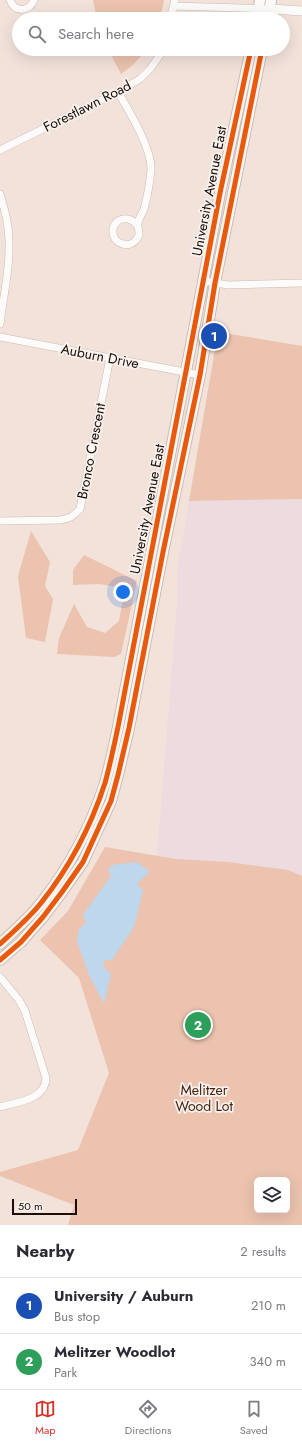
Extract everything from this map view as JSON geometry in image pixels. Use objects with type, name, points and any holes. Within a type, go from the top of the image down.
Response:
[{"type":"main road","name":"University Avenue East","points":[[0,944],[40,904],[74,854],[88,827],[105,784],[114,746],[220,193],[249,56]]},
{"type":"main road","name":"University Avenue East","points":[[0,960],[21,942],[43,917],[83,862],[111,801],[129,728],[200,375],[215,283],[261,56]]},
{"type":"street","points":[[10,0],[13,6],[24,10],[32,5],[34,0]]},
{"type":"street","points":[[175,3],[302,11]]},
{"type":"street","name":"Forestlawn Road","points":[[0,150],[118,92],[140,79],[150,69],[159,56]]},
{"type":"street","points":[[118,92],[148,150],[151,169],[144,209],[137,225]]},
{"type":"street","points":[[0,194],[3,216],[10,242],[0,324]]},
{"type":"street","points":[[204,281],[228,285],[302,283]]},
{"type":"street","name":"Auburn Drive","points":[[0,337],[200,375]]},
{"type":"street","name":"Bronco Crescent","points":[[0,521],[69,519],[80,509],[110,358]]},
{"type":"street","points":[[146,576],[157,583]]},
{"type":"street","points":[[0,977],[19,1000],[25,1011],[46,1078],[46,1084],[40,1093],[34,1097],[0,1107]]},
{"type":"shaded area","points":[[302,499],[302,880],[157,856],[177,605],[177,571],[189,501]]},
{"type":"green space","points":[[93,0],[164,0],[161,12],[96,12]]},
{"type":"green space","points":[[112,56],[141,56],[134,64],[121,74]]},
{"type":"green space","points":[[218,332],[302,346],[302,499],[189,501]]},
{"type":"green space","points":[[31,531],[50,562],[45,586],[53,599],[45,642],[26,638],[18,576]]},
{"type":"green space","points":[[84,555],[137,581],[121,654],[114,657],[57,654],[59,638],[74,604],[87,627],[105,633],[119,621],[125,588],[99,584],[73,585],[73,570]]},
{"type":"green space","name":"Melitzer Wood Lot","points":[[105,847],[176,859],[228,862],[288,870],[302,876],[302,1225],[68,1225],[74,1205],[0,1176],[0,1172],[78,1150],[109,1073],[79,978],[40,940],[68,911]]},
{"type":"water","points":[[136,862],[150,871],[137,884],[143,890],[134,927],[112,960],[105,960],[103,966],[111,974],[104,1004],[89,975],[77,941],[79,929],[86,922],[83,915],[111,876],[108,870],[112,865]]},
{"type":"cycle path","points":[[0,944],[36,909],[61,876],[86,831],[105,783],[118,727],[220,193],[249,56]]},
{"type":"cycle path","points":[[0,960],[21,942],[43,917],[83,862],[111,801],[129,728],[163,552],[200,375],[215,283],[261,56]]},
{"type":"place","name":"University / Auburn","points":[[214,336]]},
{"type":"place","name":"Melitzer Woodlot","points":[[198,1025]]}]
